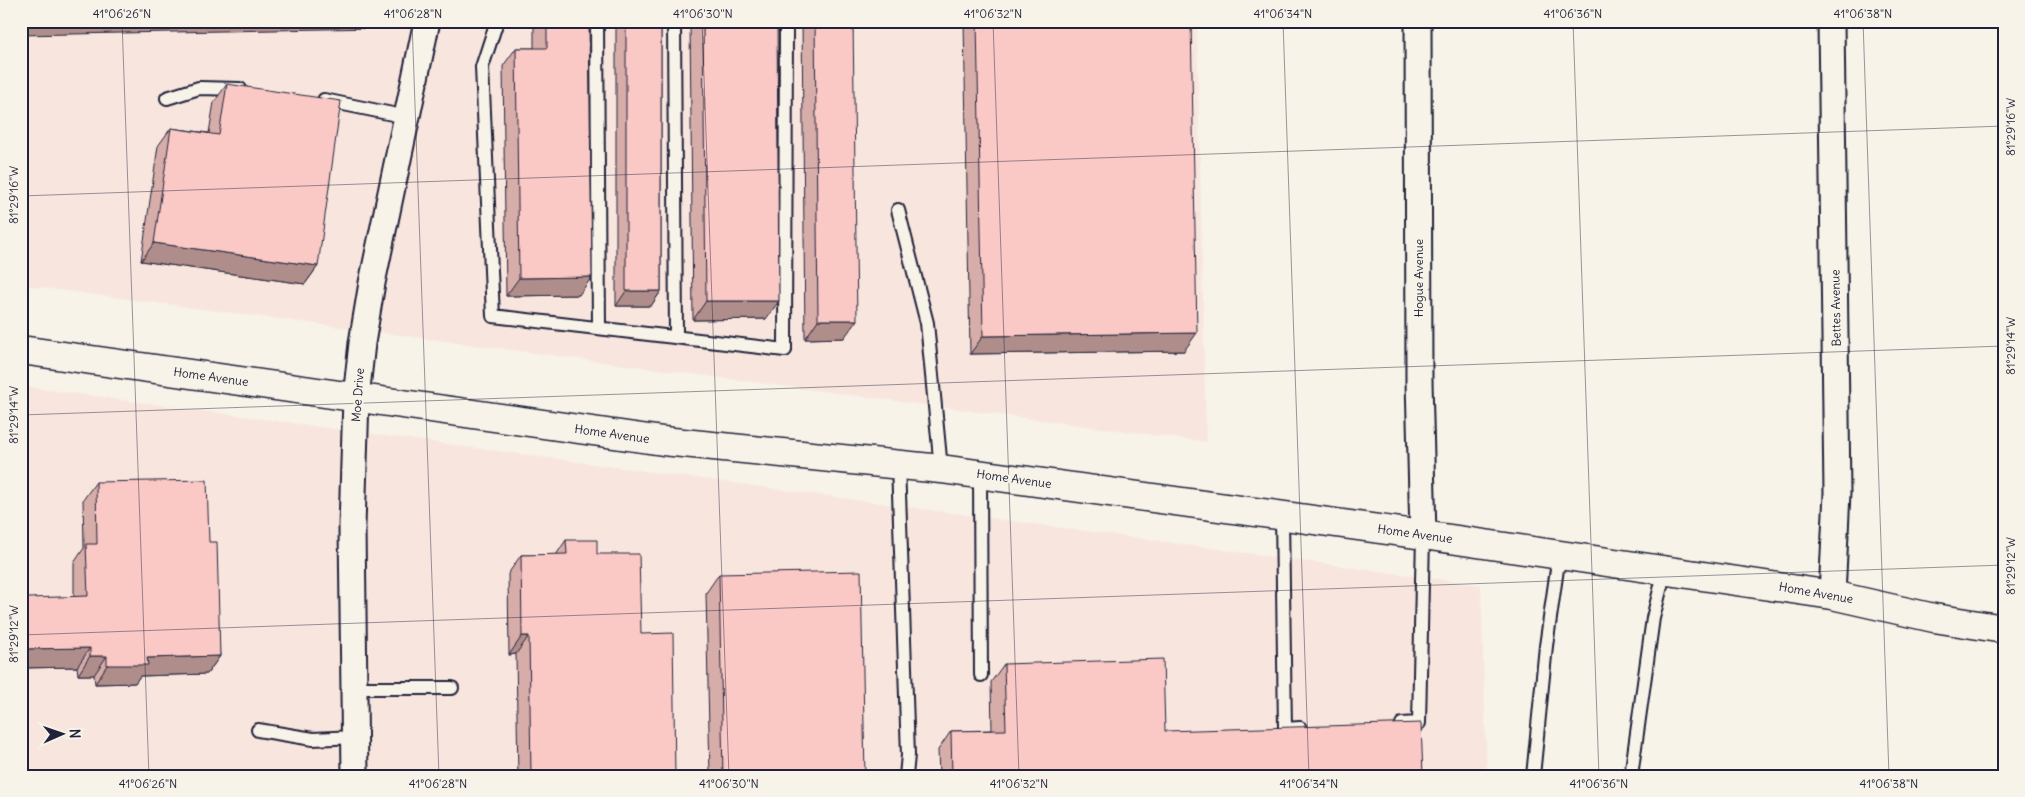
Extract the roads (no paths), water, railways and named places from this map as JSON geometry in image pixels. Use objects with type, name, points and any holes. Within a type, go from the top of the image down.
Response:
[{"type":"street","name":"Moe Drive","points":[[355,776],[352,527],[356,398],[362,343],[372,283],[427,21]]},
{"type":"street","name":"Hogue Avenue","points":[[1418,21],[1419,381],[1423,535]]},
{"type":"street","name":"Bettes Avenue","points":[[1831,21],[1838,493],[1832,594]]},
{"type":"street","name":"Home Avenue","points":[[21,350],[663,441],[941,469],[1423,535],[1832,594],[1934,618],[2004,628]]},
{"type":"lane","points":[[497,21],[482,66],[493,316],[785,350],[786,21]]},
{"type":"lane","points":[[597,21],[599,328]]},
{"type":"lane","points":[[674,21],[676,337]]},
{"type":"lane","points":[[166,98],[198,88],[250,90]]},
{"type":"lane","points":[[308,97],[407,116]]},
{"type":"lane","points":[[898,210],[927,323],[941,469]]},
{"type":"lane","points":[[898,464],[908,755],[906,776]]},
{"type":"lane","points":[[980,474],[980,675]]},
{"type":"lane","points":[[1282,516],[1285,729],[1314,728]]},
{"type":"lane","points":[[1390,725],[1419,724],[1423,535]]},
{"type":"lane","points":[[1533,776],[1546,646],[1559,555]]},
{"type":"lane","points":[[1631,776],[1653,618],[1665,570]]},
{"type":"lane","points":[[354,688],[452,688]]},
{"type":"lane","points":[[258,730],[313,739],[355,737]]}]
